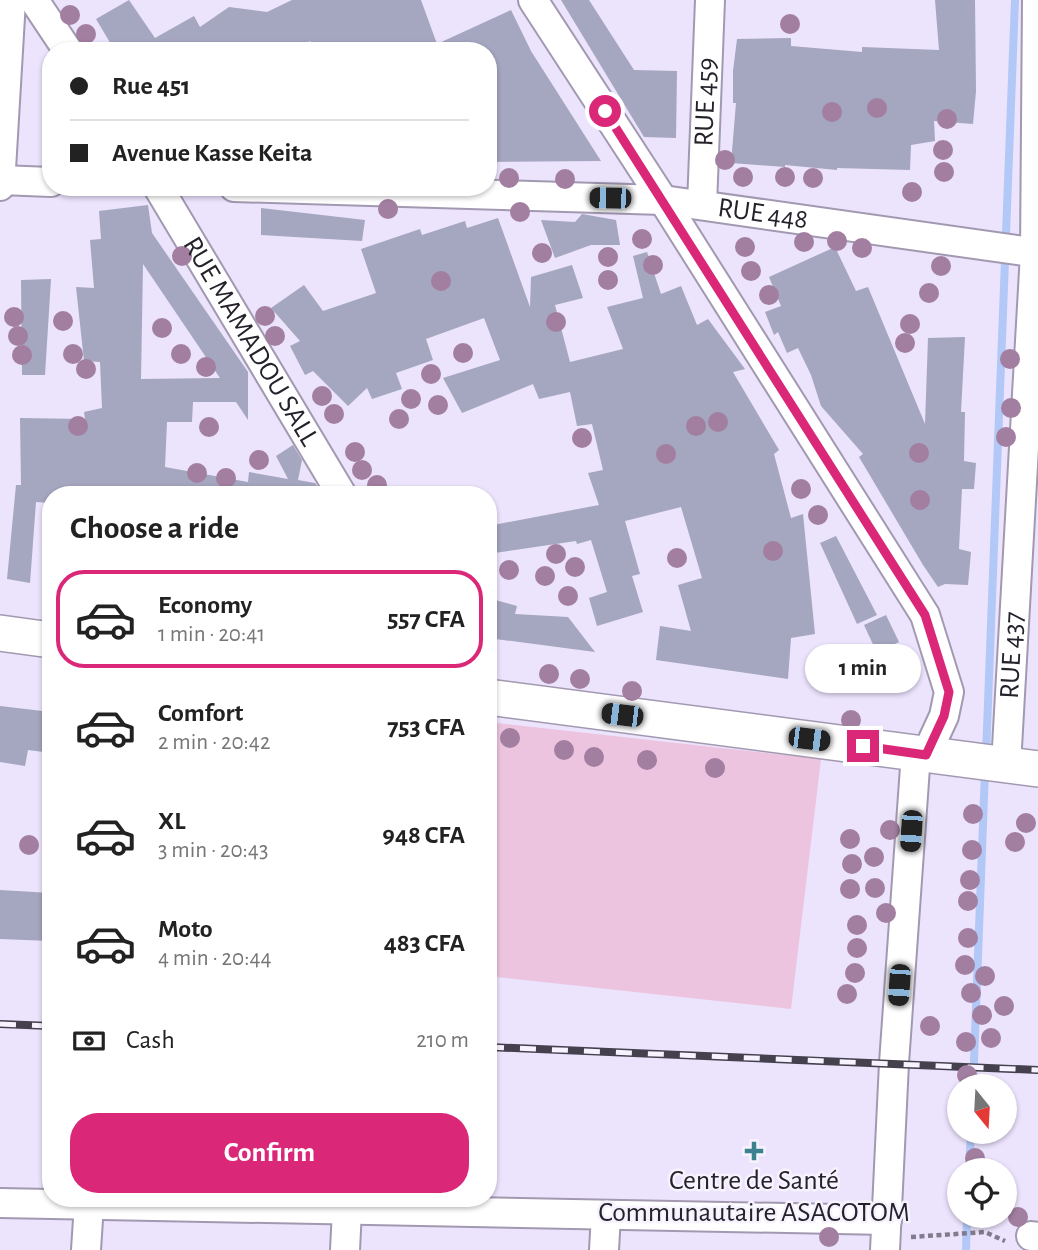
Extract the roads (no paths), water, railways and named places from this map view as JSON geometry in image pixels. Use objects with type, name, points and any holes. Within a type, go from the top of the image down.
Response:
[{"type":"main road","points":[[0,634],[42,639]]},
{"type":"main road","points":[[497,698],[1000,764]]},
{"type":"street","points":[[0,186],[11,0]]},
{"type":"street","points":[[34,0],[62,42]]},
{"type":"street","points":[[192,1207],[606,1215],[886,1236],[894,1063],[921,754],[944,716],[949,692],[925,615],[663,200],[533,0]]},
{"type":"street","name":"RUE 459","points":[[702,205],[710,0]]},
{"type":"street","name":"RUE 437","points":[[1000,764],[1028,540],[1037,253],[1037,0]]},
{"type":"street","points":[[0,180],[42,182]]},
{"type":"street","name":"RUE 448","points":[[497,195],[663,200],[1037,253]]},
{"type":"street","name":"RUE MAMADOU SALL","points":[[163,196],[337,486]]},
{"type":"street","points":[[0,1203],[42,1204]]},
{"type":"street","points":[[86,1250],[89,1207]]},
{"type":"street","points":[[345,1250],[347,1210]]},
{"type":"street","points":[[604,1250],[606,1215]]},
{"type":"waterway","points":[[986,755],[1015,0]]},
{"type":"waterway","points":[[973,1074],[985,771]]},
{"type":"waterway","points":[[970,1144],[970,1158]]},
{"type":"waterway","points":[[966,1250],[967,1228]]},
{"type":"railway","points":[[0,1024],[42,1026]]},
{"type":"railway","points":[[497,1047],[1038,1070]]},
{"type":"place","name":"Centre de Santé Communautaire ASACOTOM","points":[[754,1151]]}]
